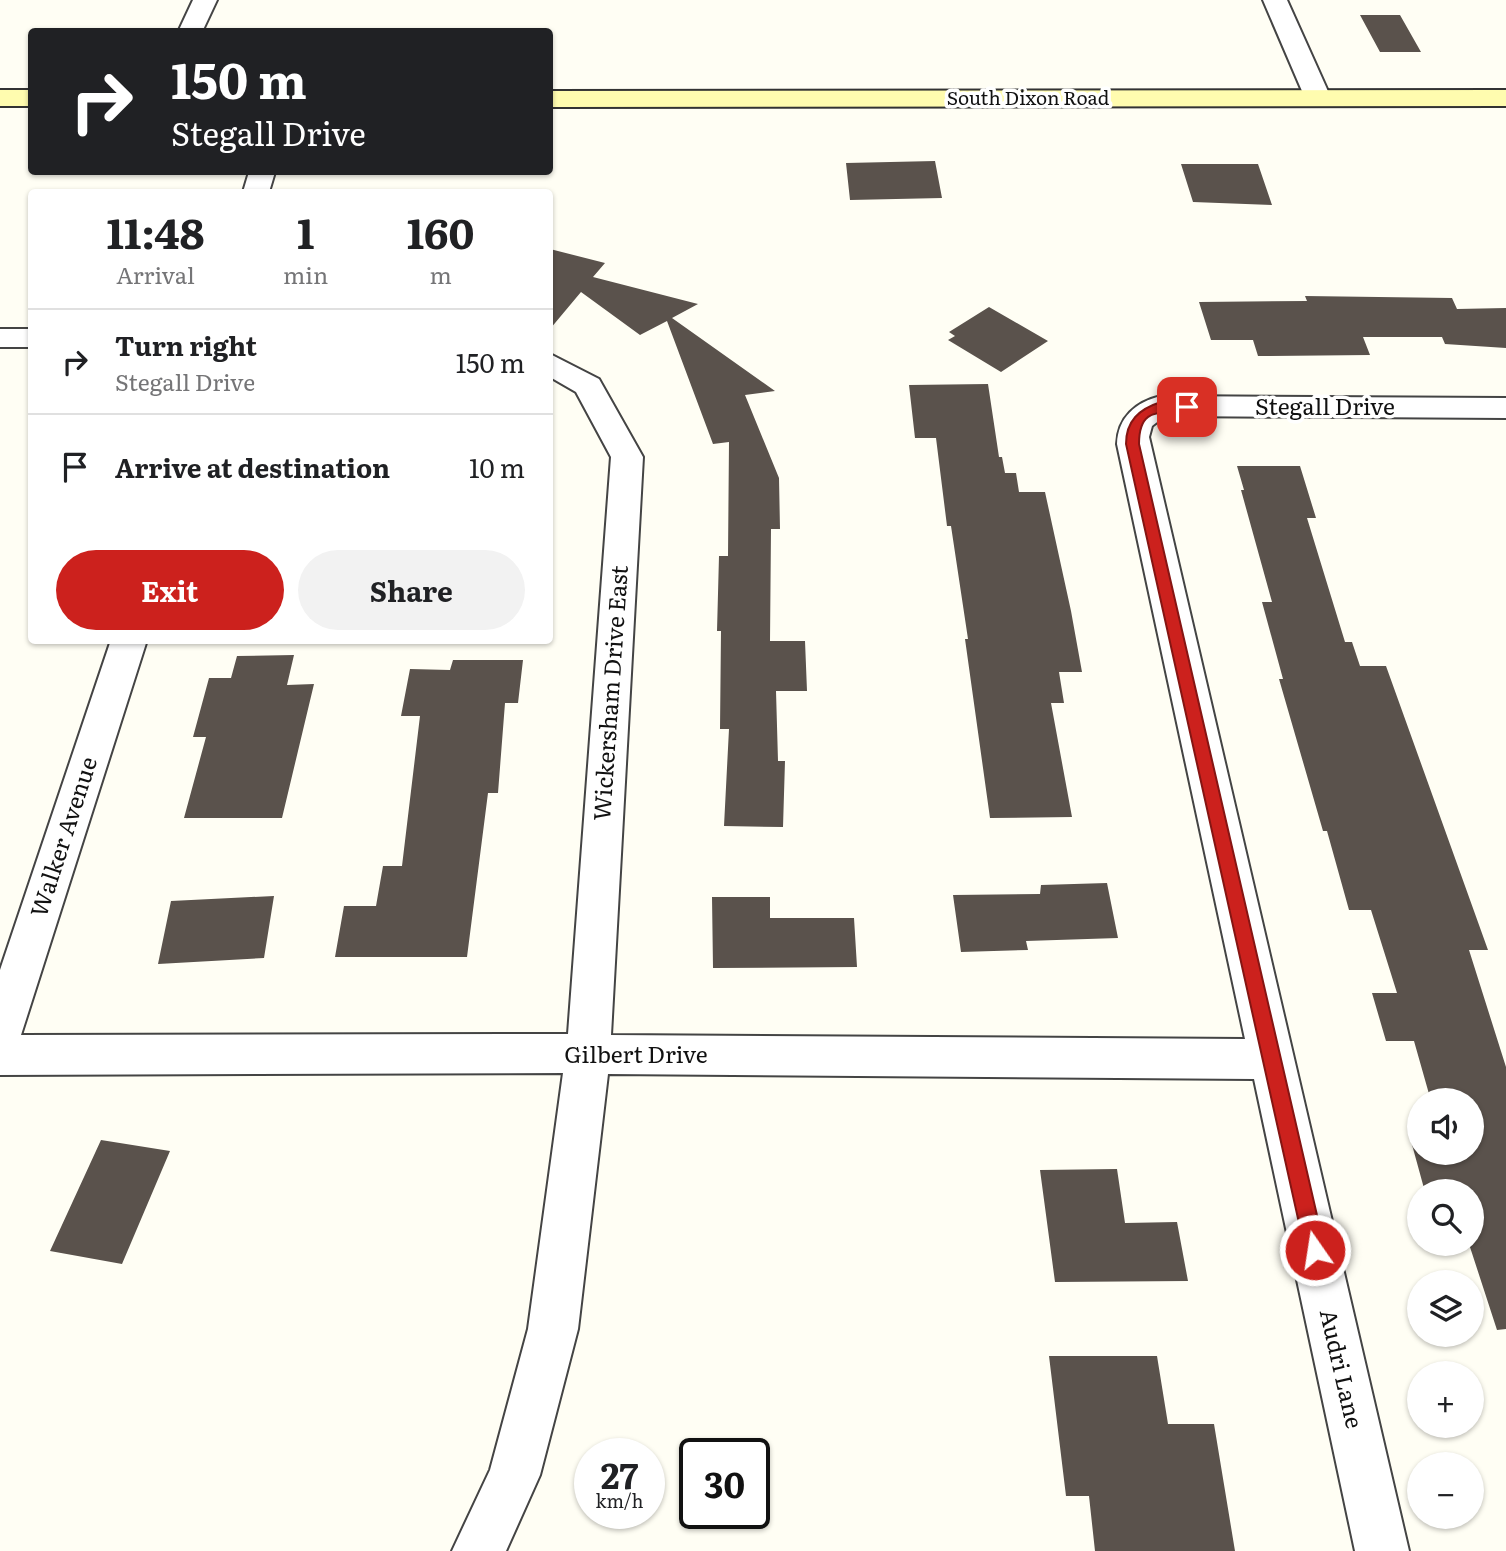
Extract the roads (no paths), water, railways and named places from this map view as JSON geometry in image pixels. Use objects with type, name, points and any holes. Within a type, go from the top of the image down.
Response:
[{"type":"main road","points":[[0,98],[28,98]]},
{"type":"main road","name":"South Dixon Road","points":[[553,99],[1506,98]]},
{"type":"street","points":[[192,28],[205,0]]},
{"type":"street","points":[[1275,0],[1318,99]]},
{"type":"street","points":[[0,338],[28,338]]},
{"type":"street","name":"Wickersham Drive East","points":[[479,1551],[514,1475],[553,1329],[587,1054],[628,457],[588,386],[553,366]]},
{"type":"street","name":"Stegall Drive","points":[[1145,413],[1161,406],[1506,408]]},
{"type":"street","name":"Audri Lane","points":[[1145,413],[1132,429],[1133,444],[1382,1551]]},
{"type":"street","name":"Walker Avenue","points":[[0,1034],[127,644]]},
{"type":"street","name":"Gilbert Drive","points":[[0,1055],[587,1054],[1272,1059]]}]
